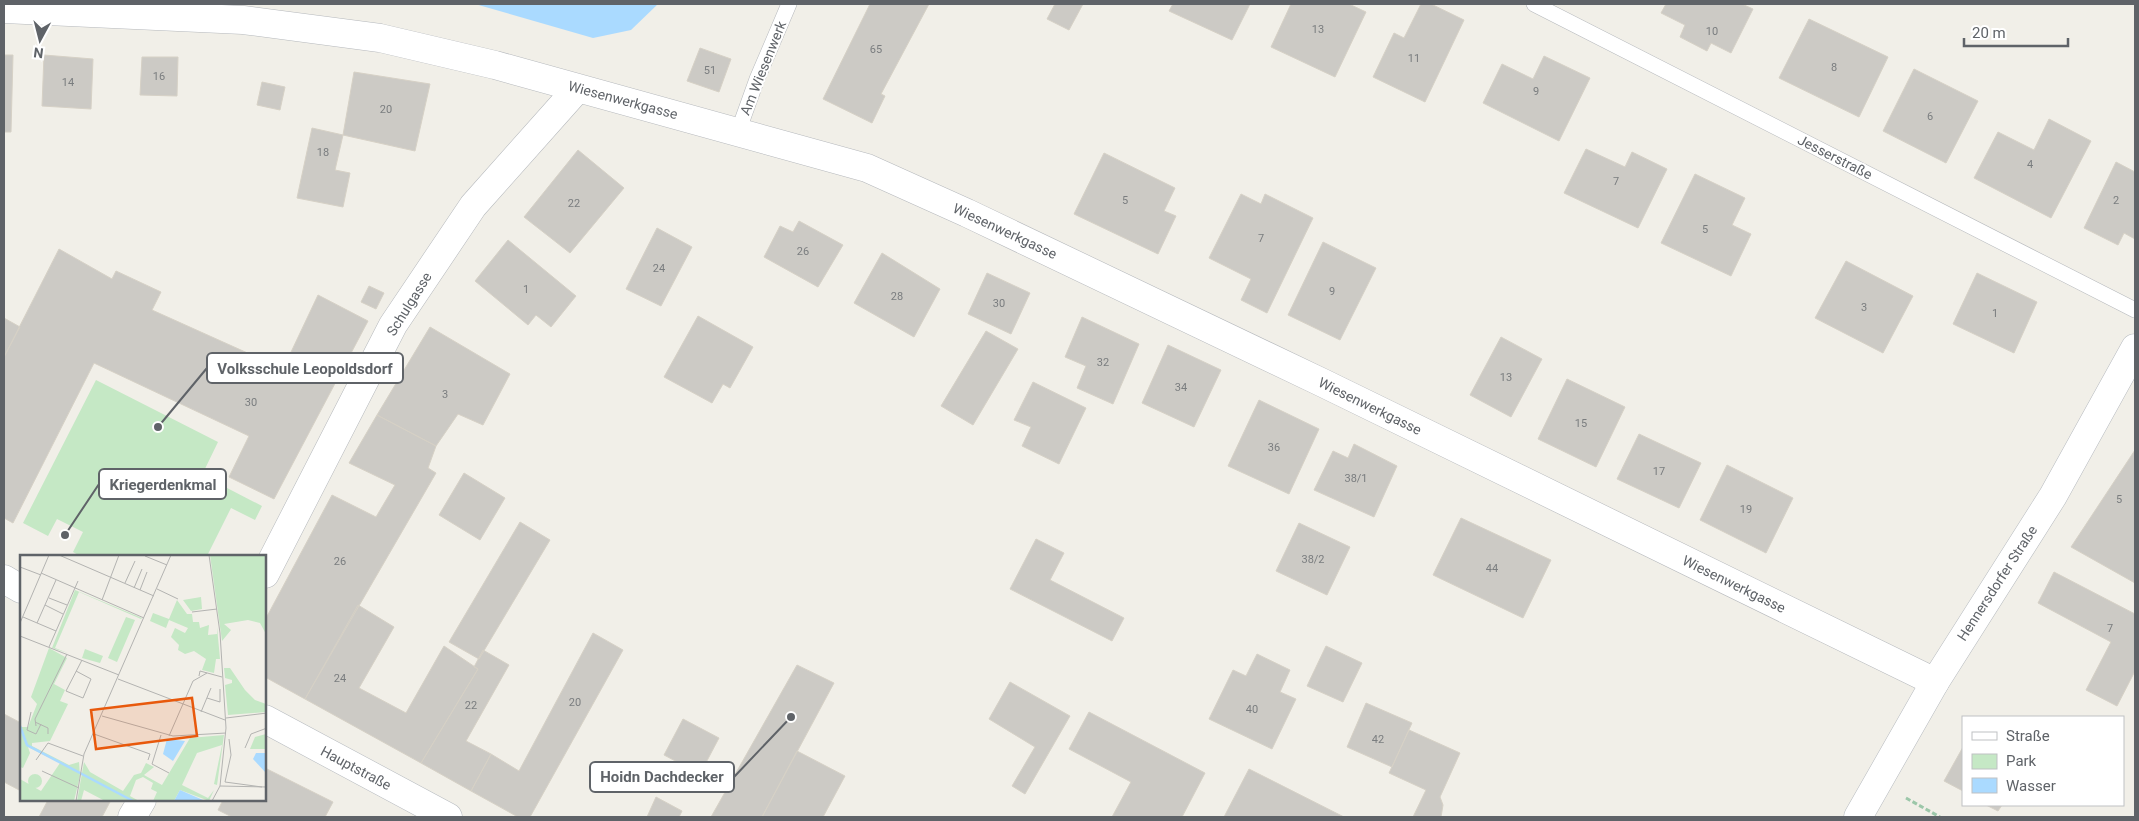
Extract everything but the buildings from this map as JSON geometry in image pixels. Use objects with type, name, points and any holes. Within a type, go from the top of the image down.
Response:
[{"type":"street","name":"Wiesenwerkgasse","points":[[4,10],[243,20],[380,38],[495,65],[868,168],[967,213],[1323,383],[1935,682]]},
{"type":"street","name":"Schulgasse","points":[[266,572],[393,325],[473,206],[578,88]]},
{"type":"street","name":"Hennersdorfer Straße","points":[[1858,817],[1935,682],[2053,496],[2135,348]]},
{"type":"street","points":[[4,579],[20,588]]},
{"type":"street","name":"Hauptstraße","points":[[266,721],[448,817]]},
{"type":"street","points":[[132,817],[141,801]]},
{"type":"lane","name":"Am Wiesenwerk","points":[[738,132],[757,80],[789,4]]},
{"type":"lane","name":"Jesserstraße","points":[[1534,4],[2135,310]]},
{"type":"path","points":[[1878,782],[1940,817]]},
{"type":"green space","points":[[96,380],[218,442],[202,475],[262,506],[255,520],[231,508],[208,555],[78,555],[73,552],[83,532],[57,519],[48,536],[23,523]]},
{"type":"water","points":[[475,4],[658,4],[631,30],[593,38]]},
{"type":"place","name":"Volksschule Leopoldsdorf","points":[[158,427]]},
{"type":"place","name":"Kriegerdenkmal","points":[[65,535]]},
{"type":"place","name":"Hoidn Dachdecker","points":[[791,717]]}]
